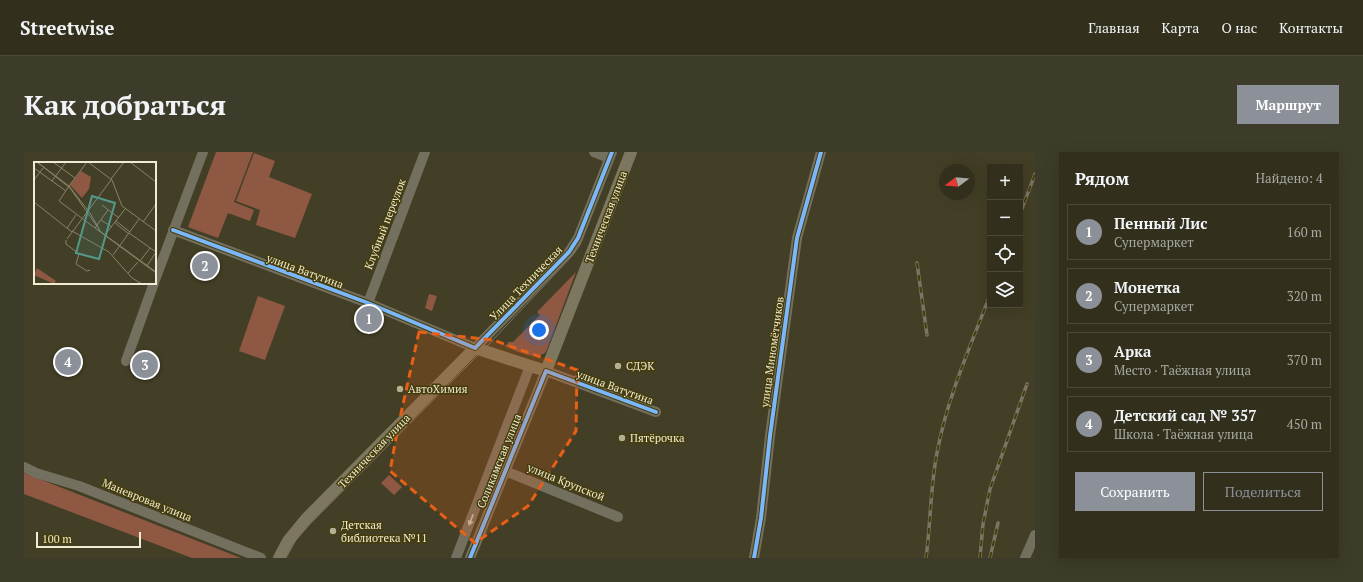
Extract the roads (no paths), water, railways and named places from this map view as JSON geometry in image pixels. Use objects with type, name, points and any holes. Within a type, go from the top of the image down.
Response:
[{"type":"main road","name":"Техническая улица","points":[[546,371],[631,152]]},
{"type":"main road","name":"Техническая улица","points":[[279,558],[288,540],[306,519],[475,348]]},
{"type":"main road","name":"улица Ватутина","points":[[475,348],[546,371]]},
{"type":"street","points":[[156,277],[203,152]]},
{"type":"street","name":"Клубный переулок","points":[[368,303],[425,152]]},
{"type":"street","points":[[594,152],[611,155]]},
{"type":"street","name":"улица Миномётчиков","points":[[754,558],[761,518],[771,430],[797,238],[821,152]]},
{"type":"street","name":"Улица Техническая","points":[[475,348],[568,252],[578,238],[611,155]]},
{"type":"street","name":"улица Ватутина","points":[[173,230],[368,303],[475,348]]},
{"type":"street","points":[[126,361],[153,284]]},
{"type":"street","name":"Соликамская улица","points":[[456,558],[530,366]]},
{"type":"street","name":"улица Ватутина","points":[[546,371],[656,412]]},
{"type":"street","name":"Соликамская улица","points":[[470,558],[546,371]]},
{"type":"street","name":"Маневровая улица","points":[[24,467],[36,473],[79,486],[114,499],[261,558]]},
{"type":"street","name":"улица Крупской","points":[[505,471],[618,517]]},
{"type":"street","points":[[1025,558],[1035,535]]},
{"type":"tram line","points":[[286,558],[296,540],[310,524],[490,343],[573,255],[580,245],[615,152]]},
{"type":"railway","points":[[1023,206],[1035,174]]},
{"type":"railway","points":[[917,263],[927,335]]},
{"type":"railway","points":[[926,558],[933,475],[942,429],[954,390],[987,303]]},
{"type":"railway","points":[[980,558],[983,524],[990,489],[1027,384]]},
{"type":"railway","points":[[990,558],[998,523]]},
{"type":"place","name":"Монетка","points":[[205,266]]},
{"type":"place","name":"Пенный Лис","points":[[369,319]]},
{"type":"place","name":"Детский сад № 357","points":[[68,362]]},
{"type":"place","name":"Арка","points":[[145,365]]},
{"type":"place","name":"СДЭК","points":[[618,366]]},
{"type":"place","name":"АвтоХимия","points":[[400,389]]},
{"type":"place","name":"Пятёрочка","points":[[622,438]]},
{"type":"place","name":"Детская библиотека №11","points":[[333,531]]}]
